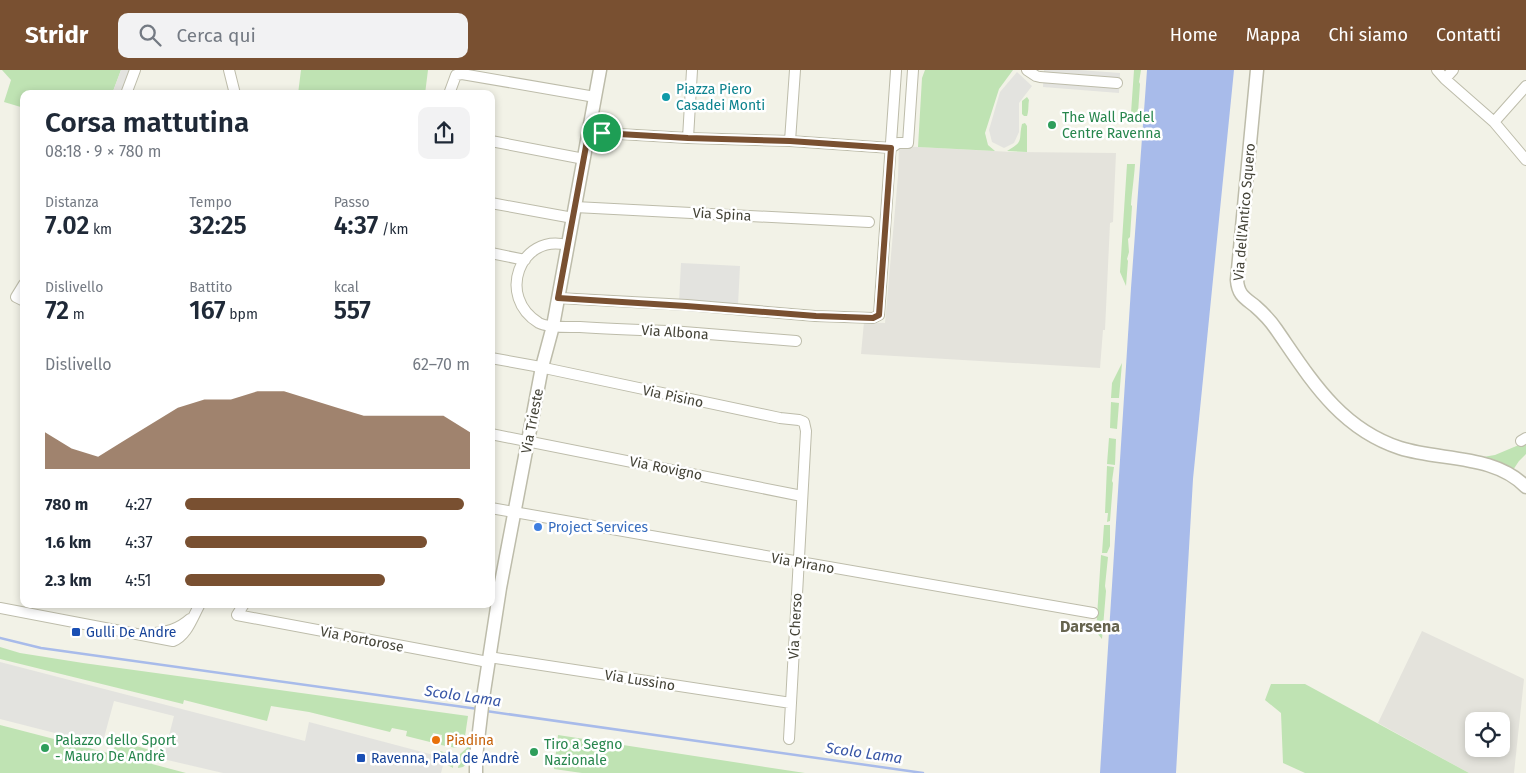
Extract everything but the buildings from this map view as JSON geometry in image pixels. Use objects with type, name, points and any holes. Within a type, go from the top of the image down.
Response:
[{"type":"street","points":[[128,90],[135,70]]},
{"type":"street","points":[[229,70],[234,90]]},
{"type":"street","name":"Via Trieste","points":[[496,587],[515,512],[542,368],[553,326],[600,70]]},
{"type":"street","points":[[688,138],[692,70]]},
{"type":"street","points":[[790,141],[795,70]]},
{"type":"street","points":[[558,298],[816,316],[873,318],[879,315],[891,148],[896,70],[905,73],[913,70],[908,143],[898,143],[891,148],[790,141],[602,133],[589,130]]},
{"type":"street","points":[[1027,70],[1040,77],[1117,83]]},
{"type":"street","name":"Via dell'Antico Squero","points":[[1257,70],[1237,280],[1238,289],[1247,301],[1254,305],[1268,319],[1333,407],[1345,417],[1370,434],[1401,448],[1483,464],[1513,475],[1526,487]]},
{"type":"street","points":[[1438,70],[1445,79],[1494,122],[1526,160]]},
{"type":"street","points":[[1445,79],[1453,70]]},
{"type":"street","points":[[450,90],[456,75],[462,74],[595,97]]},
{"type":"street","points":[[1494,122],[1526,86]]},
{"type":"street","points":[[495,142],[584,159]]},
{"type":"street","name":"Via Spina","points":[[495,203],[574,212],[869,222]]},
{"type":"street","points":[[553,326],[541,324],[523,308],[518,300],[516,284],[520,269],[525,260],[538,247],[556,242],[567,245]]},
{"type":"street","points":[[495,254],[525,260]]},
{"type":"street","name":"Via Albona","points":[[553,326],[796,341]]},
{"type":"street","name":"Via Pisino","points":[[495,359],[804,422]]},
{"type":"street","name":"Via Cherso","points":[[789,739],[806,431],[804,422]]},
{"type":"street","name":"Via Rovigno","points":[[495,435],[802,496]]},
{"type":"street","points":[[1458,459],[1474,456]]},
{"type":"street","name":"Via Pirano","points":[[495,509],[1093,613]]},
{"type":"street","points":[[0,608],[173,641],[181,637],[185,632],[198,608]]},
{"type":"street","name":"Via Portorose","points":[[241,608],[237,615],[488,659]]},
{"type":"street","name":"Via Trieste","points":[[476,773],[494,608]]},
{"type":"street","name":"Via Lussino","points":[[488,659],[791,703]]},
{"type":"shaded area","points":[[121,70],[130,70],[122,90],[114,90]]},
{"type":"shaded area","points":[[1044,70],[1120,73],[1119,93],[1043,87]]},
{"type":"shaded area","points":[[1017,72],[1032,86],[1019,103],[1019,132],[1014,143],[1004,148],[992,142],[989,130],[1000,92]]},
{"type":"shaded area","points":[[899,146],[1012,152],[1116,153],[1113,222],[1110,223],[1105,330],[1103,330],[1100,368],[861,354],[864,322],[885,323]]},
{"type":"shaded area","points":[[681,263],[740,266],[738,305],[679,302]]},
{"type":"shaded area","points":[[1422,631],[1524,679],[1514,773],[1469,773],[1378,723]]},
{"type":"shaded area","points":[[0,662],[305,741],[309,722],[445,758],[441,773],[223,773],[163,759],[174,716],[114,701],[102,745],[0,719]]},
{"type":"green space","points":[[2,70],[121,70],[114,90],[20,90],[20,107],[4,102],[11,80]]},
{"type":"green space","points":[[301,70],[428,70],[426,90],[298,90]]},
{"type":"green space","points":[[925,70],[1013,70],[999,89],[985,133],[988,145],[995,151],[918,147],[922,78]]},
{"type":"green space","points":[[1134,70],[1141,70],[1137,114],[1131,113]]},
{"type":"green space","points":[[1027,97],[1029,100],[1028,112],[1027,116],[1024,116],[1022,114],[1022,101]]},
{"type":"green space","points":[[1025,123],[1027,126],[1027,152],[1007,151],[1019,142],[1022,124]]},
{"type":"green space","points":[[1127,164],[1135,164],[1126,286],[1120,272]]},
{"type":"green space","points":[[1122,363],[1119,398],[1111,398],[1112,383]]},
{"type":"green space","points":[[1111,402],[1119,403],[1117,429],[1110,428]]},
{"type":"green space","points":[[1109,438],[1116,439],[1115,465],[1107,464]]},
{"type":"green space","points":[[1526,442],[1526,454],[1513,470],[1477,458],[1495,455]]},
{"type":"green space","points":[[1107,466],[1114,467],[1110,521],[1107,522],[1108,513],[1105,513]]},
{"type":"green space","points":[[1104,525],[1110,525],[1110,546],[1107,553],[1102,553]]},
{"type":"green space","points":[[1101,555],[1108,557],[1102,639],[1096,632]]},
{"type":"green space","points":[[0,647],[20,653],[83,663],[468,716],[464,743],[456,748],[441,745],[442,735],[433,733],[430,742],[406,736],[407,731],[392,728],[390,732],[309,712],[271,706],[267,721],[184,700],[183,704],[0,659]]},
{"type":"green space","points":[[1271,684],[1305,684],[1469,773],[1305,773],[1283,763],[1281,713],[1265,700]]},
{"type":"green space","name":"Palazzo dello Sport - Mauro De Andrè","points":[[0,725],[112,754],[115,746],[121,747],[122,742],[150,750],[149,754],[154,755],[152,764],[186,773],[0,773]]},
{"type":"green space","points":[[558,735],[805,773],[582,773],[554,769]]},
{"type":"green space","points":[[471,738],[469,761],[463,767],[458,768],[460,754],[468,747]]},
{"type":"green space","points":[[440,751],[454,755],[453,768],[446,764],[445,759],[439,757]]},
{"type":"water","points":[[1147,70],[1234,70],[1193,479],[1176,773],[1100,773],[1131,288]]},
{"type":"waterway","name":"Scolo Lama","points":[[0,638],[41,648],[478,709]]},
{"type":"waterway","name":"Scolo Lama","points":[[486,711],[923,773]]},
{"type":"place","name":"Piazza Piero Casadei Monti","points":[[666,97]]},
{"type":"place","name":"The Wall Padel Centre Ravenna","points":[[1052,125]]},
{"type":"place","name":"Project Services","points":[[538,527]]},
{"type":"place","name":"Gulli De Andre","points":[[76,632]]},
{"type":"place","name":"Piadina","points":[[436,740]]},
{"type":"place","name":"Palazzo dello Sport - Mauro De Andrè","points":[[45,748]]},
{"type":"place","name":"Tiro a Segno Nazionale","points":[[534,752]]},
{"type":"place","name":"Ravenna, Pala de Andrè","points":[[361,758]]},
{"type":"district","name":"Darsena","points":[[1090,626]]},
{"type":"route","points":[[589,130],[602,133],[790,141],[891,148],[879,315],[873,318],[816,316],[558,298],[589,130]]}]
